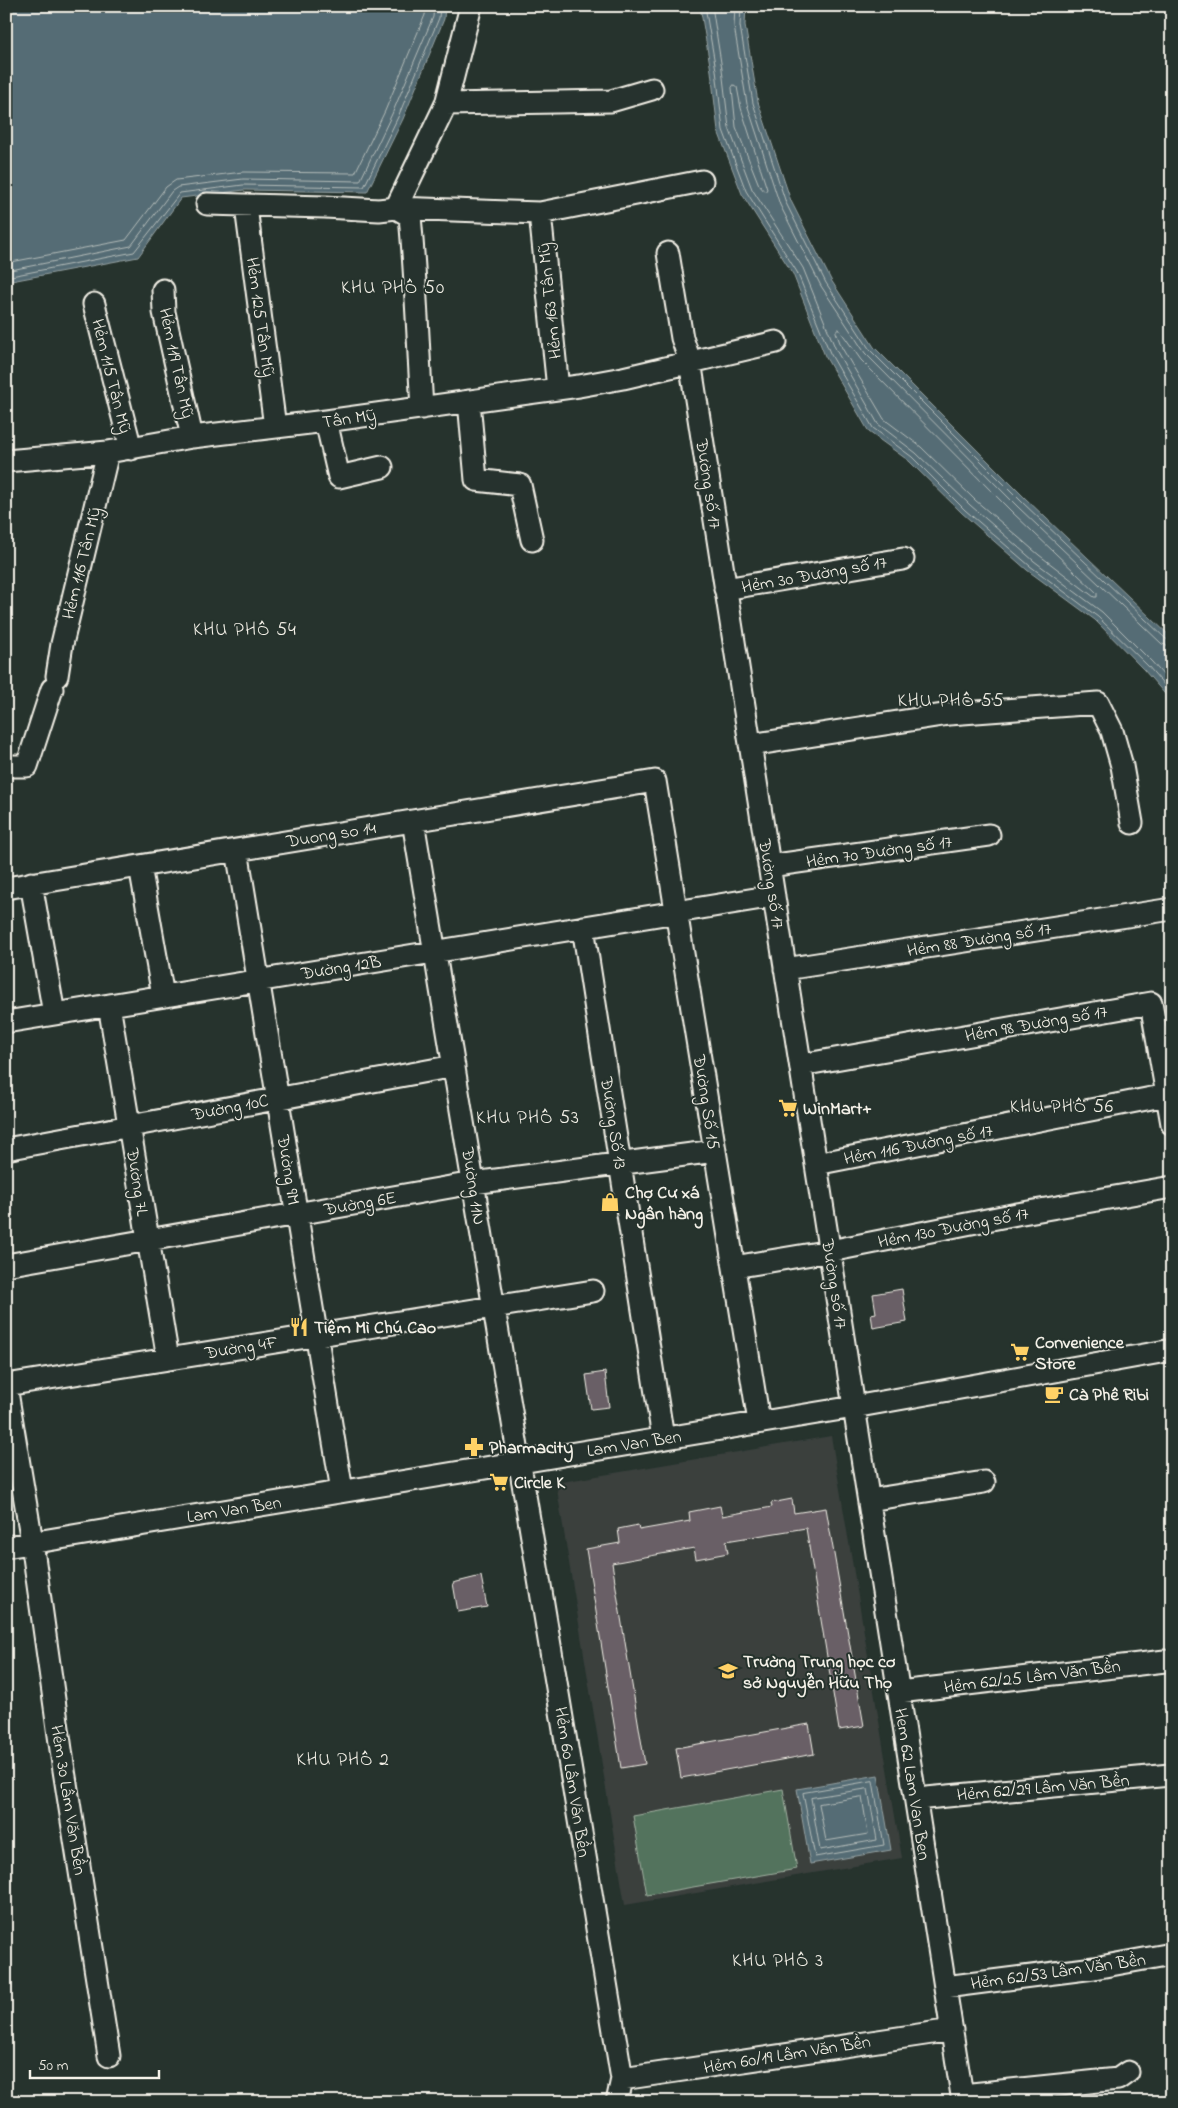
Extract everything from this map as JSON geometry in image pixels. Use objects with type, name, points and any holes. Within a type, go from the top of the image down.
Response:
[{"type":"street","points":[[396,208],[446,104],[471,6]]},
{"type":"street","points":[[446,104],[611,102],[652,89]]},
{"type":"street","points":[[207,204],[540,213],[702,181]]},
{"type":"street","name":"Hẻm 125 Tân Mỹ","points":[[246,206],[275,427]]},
{"type":"street","points":[[396,208],[410,216],[415,268],[422,408]]},
{"type":"street","name":"Hẻm 163 Tân Mỹ","points":[[540,213],[558,389]]},
{"type":"street","name":"Đường số 17","points":[[668,253],[682,338],[690,361],[854,1406]]},
{"type":"street","name":"Hẻm 119 Tân Mỹ","points":[[164,290],[164,312],[192,436]]},
{"type":"street","name":"Hẻm 115 Tân Mỹ","points":[[94,304],[130,449]]},
{"type":"street","name":"Tân Mỹ","points":[[6,461],[108,452],[192,436],[326,421],[558,389],[624,378],[776,342]]},
{"type":"street","points":[[469,401],[476,480],[520,484],[532,540]]},
{"type":"street","points":[[326,421],[339,478],[382,467]]},
{"type":"street","name":"Hẻm 116 Tân Mỹ","points":[[6,766],[27,766],[54,682],[108,452]]},
{"type":"street","name":"Hẻm 30 Đường số 17","points":[[725,589],[903,559]]},
{"type":"street","points":[[750,745],[949,714],[1098,703],[1112,731],[1122,766],[1132,823]]},
{"type":"street","name":"Duong so 14","points":[[6,888],[655,781]]},
{"type":"street","name":"Đường Số 15","points":[[655,781],[760,1422]]},
{"type":"street","name":"Đường 11N","points":[[413,821],[520,1462]]},
{"type":"street","name":"Hẻm 70 Đường số 17","points":[[769,866],[989,835]]},
{"type":"street","name":"Đường 9M","points":[[236,850],[342,1491]]},
{"type":"street","points":[[140,866],[163,996]]},
{"type":"street","points":[[31,883],[54,1014]]},
{"type":"street","name":"Đường 12B","points":[[6,1022],[774,896]]},
{"type":"street","name":"Hẻm 88 Đường số 17","points":[[785,968],[1172,909]]},
{"type":"street","name":"Đường Số 13","points":[[583,927],[663,1438]]},
{"type":"street","name":"Hẻm 98 Đường số 17","points":[[800,1065],[1151,1003],[1164,1025],[1172,1124]]},
{"type":"street","name":"Đường 7L","points":[[109,1005],[168,1359]]},
{"type":"street","name":"Đường 10C","points":[[6,1149],[454,1066]]},
{"type":"street","name":"Hẻm 116 Đường số 17","points":[[816,1164],[1169,1094]]},
{"type":"street","name":"Đường 6E","points":[[6,1266],[473,1183],[715,1150]]},
{"type":"street","name":"Hẻm 130 Đường số 17","points":[[734,1267],[830,1251],[1008,1215],[1172,1187]]},
{"type":"street","name":"Đường 4F","points":[[6,1386],[593,1291]]},
{"type":"street","name":"Lam Van Ben","points":[[6,1547],[760,1422],[1172,1350]]},
{"type":"street","name":"Hẻm 30 Lâm Văn Bền","points":[[6,1386],[32,1542],[63,1764],[109,2056]]},
{"type":"street","name":"Hem 62 Lam Van Ben","points":[[854,1406],[962,2098]]},
{"type":"street","name":"Hẻm 60 Lâm Văn Bền","points":[[520,1462],[622,2079],[617,2102]]},
{"type":"street","points":[[869,1500],[984,1482]]},
{"type":"street","name":"Hẻm 62/25 Lâm Văn Bền","points":[[899,1692],[1165,1661]]},
{"type":"street","name":"Hẻm 62/29 Lâm Văn Bền","points":[[916,1799],[1170,1775]]},
{"type":"street","name":"Hẻm 62/53 Lâm Văn Bền","points":[[945,1987],[1094,1968],[1172,1954]]},
{"type":"street","name":"Hẻm 60/19 Lâm Văn Bền","points":[[622,2079],[952,2030]]},
{"type":"street","points":[[962,2098],[1118,2079],[1128,2072]]},
{"type":"shaded area","name":"Trường Trung học cơ sở Nguyễn Hữu Thọ","points":[[831,1436],[902,1858],[625,1905],[556,1483]]},
{"type":"green space","points":[[783,1789],[797,1869],[647,1895],[633,1816]]},
{"type":"water","points":[[6,6],[445,6],[444,19],[403,119],[367,192],[244,190],[181,198],[138,257],[6,282]]},
{"type":"water","points":[[700,6],[746,6],[745,25],[758,102],[791,201],[831,280],[874,347],[1025,498],[1172,638],[1172,702],[1095,620],[1027,570],[962,513],[909,461],[869,432],[825,356],[793,274],[742,194],[718,131],[711,71]]},
{"type":"water","points":[[878,1775],[891,1850],[810,1864],[797,1789]]},
{"type":"building","points":[[902,1289],[907,1322],[873,1328],[871,1314],[876,1313],[873,1294]]},
{"type":"building","points":[[605,1372],[609,1407],[591,1409],[586,1375]]},
{"type":"building","points":[[792,1499],[794,1513],[826,1508],[864,1726],[839,1730],[806,1528],[726,1541],[728,1553],[696,1559],[694,1548],[612,1563],[645,1764],[621,1768],[586,1549],[620,1543],[618,1529],[638,1525],[639,1530],[690,1521],[689,1512],[720,1506],[722,1516],[772,1507],[771,1503]]},
{"type":"building","points":[[481,1576],[487,1607],[458,1612],[453,1583]]},
{"type":"building","points":[[809,1724],[814,1754],[681,1778],[676,1748]]},
{"type":"place","name":"WinMart+","points":[[788,1108]]},
{"type":"place","name":"Chợ Cư xá Ngân hàng","points":[[610,1202]]},
{"type":"place","name":"Tiệm Mì Chú Cao","points":[[299,1327]]},
{"type":"place","name":"Convenience Store","points":[[1020,1352]]},
{"type":"place","name":"Cà Phê Ribi","points":[[1054,1394]]},
{"type":"place","name":"Pharmacity","points":[[474,1447]]},
{"type":"place","name":"Circle K","points":[[499,1482]]},
{"type":"place","name":"Trường Trung học cơ sở Nguyễn Hữu Thọ","points":[[728,1671]]},
{"type":"district","name":"KHU PHỐ 50","points":[[393,286]]},
{"type":"district","name":"KHU PHỐ 54","points":[[245,628]]},
{"type":"district","name":"KHU PHỐ 55","points":[[951,699]]},
{"type":"district","name":"KHU PHỐ 56","points":[[1062,1105]]},
{"type":"district","name":"KHU PHỐ 53","points":[[528,1116]]},
{"type":"district","name":"KHU PHỐ 2","points":[[343,1758]]},
{"type":"district","name":"KHU PHỐ 3","points":[[778,1959]]}]
